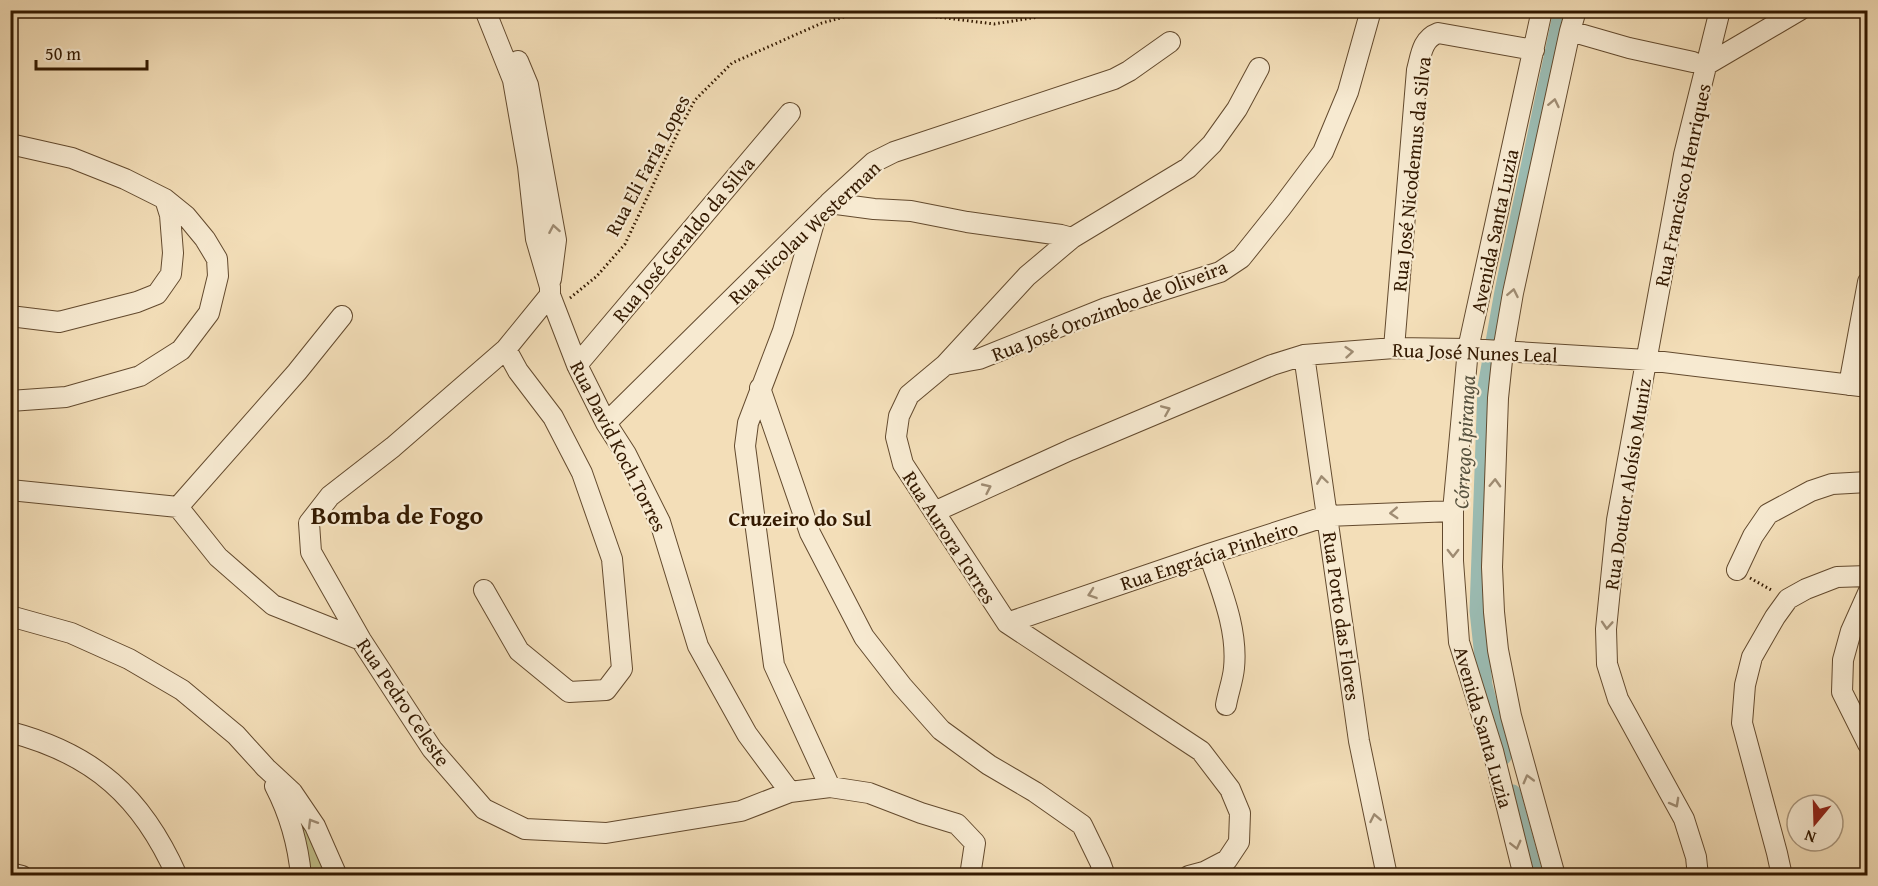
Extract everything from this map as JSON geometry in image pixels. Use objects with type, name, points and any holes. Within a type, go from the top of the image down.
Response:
[{"type":"street","name":"Rua David Koch Torres","points":[[485,10],[513,80],[528,166],[536,239],[552,298],[577,364],[660,522],[698,646],[747,734],[790,792]]},
{"type":"street","name":"Rua David Koch Torres","points":[[497,10],[528,85],[555,240],[552,298]]},
{"type":"street","name":"Rua José Orozimbo de Oliveira","points":[[945,365],[979,359],[1106,308],[1220,272],[1241,258],[1323,152],[1348,92],[1371,10]]},
{"type":"street","name":"Avenida Santa Luzia","points":[[1524,876],[1493,751],[1459,642],[1453,561],[1453,511],[1485,350],[1542,10]]},
{"type":"street","name":"Avenida Santa Luzia","points":[[1555,876],[1511,716],[1498,650],[1492,567],[1498,398],[1485,350],[1513,292],[1576,10]]},
{"type":"street","name":"Rua Francisco Henriques","points":[[1647,360],[1700,63],[1720,10]]},
{"type":"street","points":[[1570,31],[1629,48],[1700,63],[1800,10]]},
{"type":"street","name":"Rua José Nicodemus da Silva","points":[[1394,348],[1417,70],[1425,41],[1438,33],[1534,50]]},
{"type":"street","name":"Rua Nicolau Westerman","points":[[606,423],[874,162],[894,152],[1114,79],[1170,42]]},
{"type":"street","name":"Rua Aurora Torres","points":[[1189,876],[1204,872],[1227,860],[1239,842],[1240,813],[1230,789],[1201,751],[1007,623],[903,464],[896,437],[899,416],[909,395],[945,365],[1027,276],[1072,238],[1188,168],[1212,144],[1238,109],[1259,68]]},
{"type":"street","name":"Rua José Geraldo da Silva","points":[[577,364],[789,113]]},
{"type":"street","points":[[10,144],[72,158],[125,179],[165,199],[186,216],[205,239],[217,259],[218,276],[209,313],[181,350],[140,376],[66,397],[10,401]]},
{"type":"street","points":[[10,316],[59,322],[137,302],[157,294],[171,274],[173,253],[170,215],[165,199]]},
{"type":"street","points":[[830,787],[774,665],[745,446],[748,423],[783,331],[823,210],[910,211],[1072,238]]},
{"type":"street","points":[[1858,386],[1868,282]]},
{"type":"street","name":"Rua Pedro Celeste","points":[[552,298],[506,349],[393,447],[330,496],[309,523],[311,552],[361,640],[432,749],[484,808],[525,829],[606,833],[741,811],[790,792],[830,787],[869,793],[957,824],[975,843],[970,876]]},
{"type":"street","points":[[178,507],[297,372],[342,316]]},
{"type":"street","name":"Rua José Nunes Leal","points":[[934,512],[1070,450],[1272,365],[1304,356],[1394,348],[1485,350],[1647,360],[1858,386]]},
{"type":"street","points":[[484,590],[519,651],[569,692],[606,690],[622,669],[612,559],[582,472],[554,417],[518,371],[506,349]]},
{"type":"street","name":"Rua Porto das Flores","points":[[1304,356],[1359,741],[1387,876]]},
{"type":"street","name":"Rua Doutor Aloísio Muniz","points":[[1647,360],[1617,520],[1606,629],[1607,663],[1618,699],[1684,819],[1696,857],[1698,876]]},
{"type":"street","points":[[760,388],[810,533],[864,637],[902,686],[941,730],[989,765],[1035,792],[1082,825],[1105,876]]},
{"type":"street","points":[[1737,570],[1753,536],[1768,514],[1811,491],[1832,484],[1868,482]]},
{"type":"street","points":[[10,490],[178,507],[218,557],[273,605],[361,640]]},
{"type":"street","name":"Rua Engrácia Pinheiro","points":[[1007,623],[1328,516],[1453,511]]},
{"type":"street","points":[[1209,554],[1229,615],[1234,643],[1234,669],[1226,705]]},
{"type":"street","points":[[1782,876],[1778,853],[1742,723],[1745,685],[1752,657],[1788,599],[1837,577],[1868,576]]},
{"type":"street","points":[[1868,594],[1851,631],[1842,660],[1842,692],[1868,744]]},
{"type":"street","points":[[10,616],[71,633],[129,659],[182,690],[236,735],[292,792],[315,826],[336,876]]},
{"type":"street","points":[[10,732],[33,738],[75,756],[115,785],[150,825],[177,876]]},
{"type":"street","points":[[266,768],[287,809],[299,855],[301,876]]},
{"type":"street","points":[[10,873],[22,876]]},
{"type":"path","name":"Rua Eli Faria Lopes","points":[[552,298],[597,276],[625,244],[695,100],[732,63],[822,23],[866,11],[890,11],[994,24],[1038,17],[1050,10]]},
{"type":"path","points":[[1737,570],[1788,599]]},
{"type":"shaded area","points":[[303,825],[307,828],[326,875],[309,875],[301,827]]},
{"type":"waterway","name":"Córrego Ipiranga","points":[[1504,757],[1485,685],[1477,611],[1485,387],[1502,291],[1561,10]]},
{"type":"waterway","name":"Córrego Ipiranga","points":[[1513,792],[1536,876]]},
{"type":"district","name":"Bomba de Fogo","points":[[397,514]]},
{"type":"district","name":"Cruzeiro do Sul","points":[[800,518]]}]
